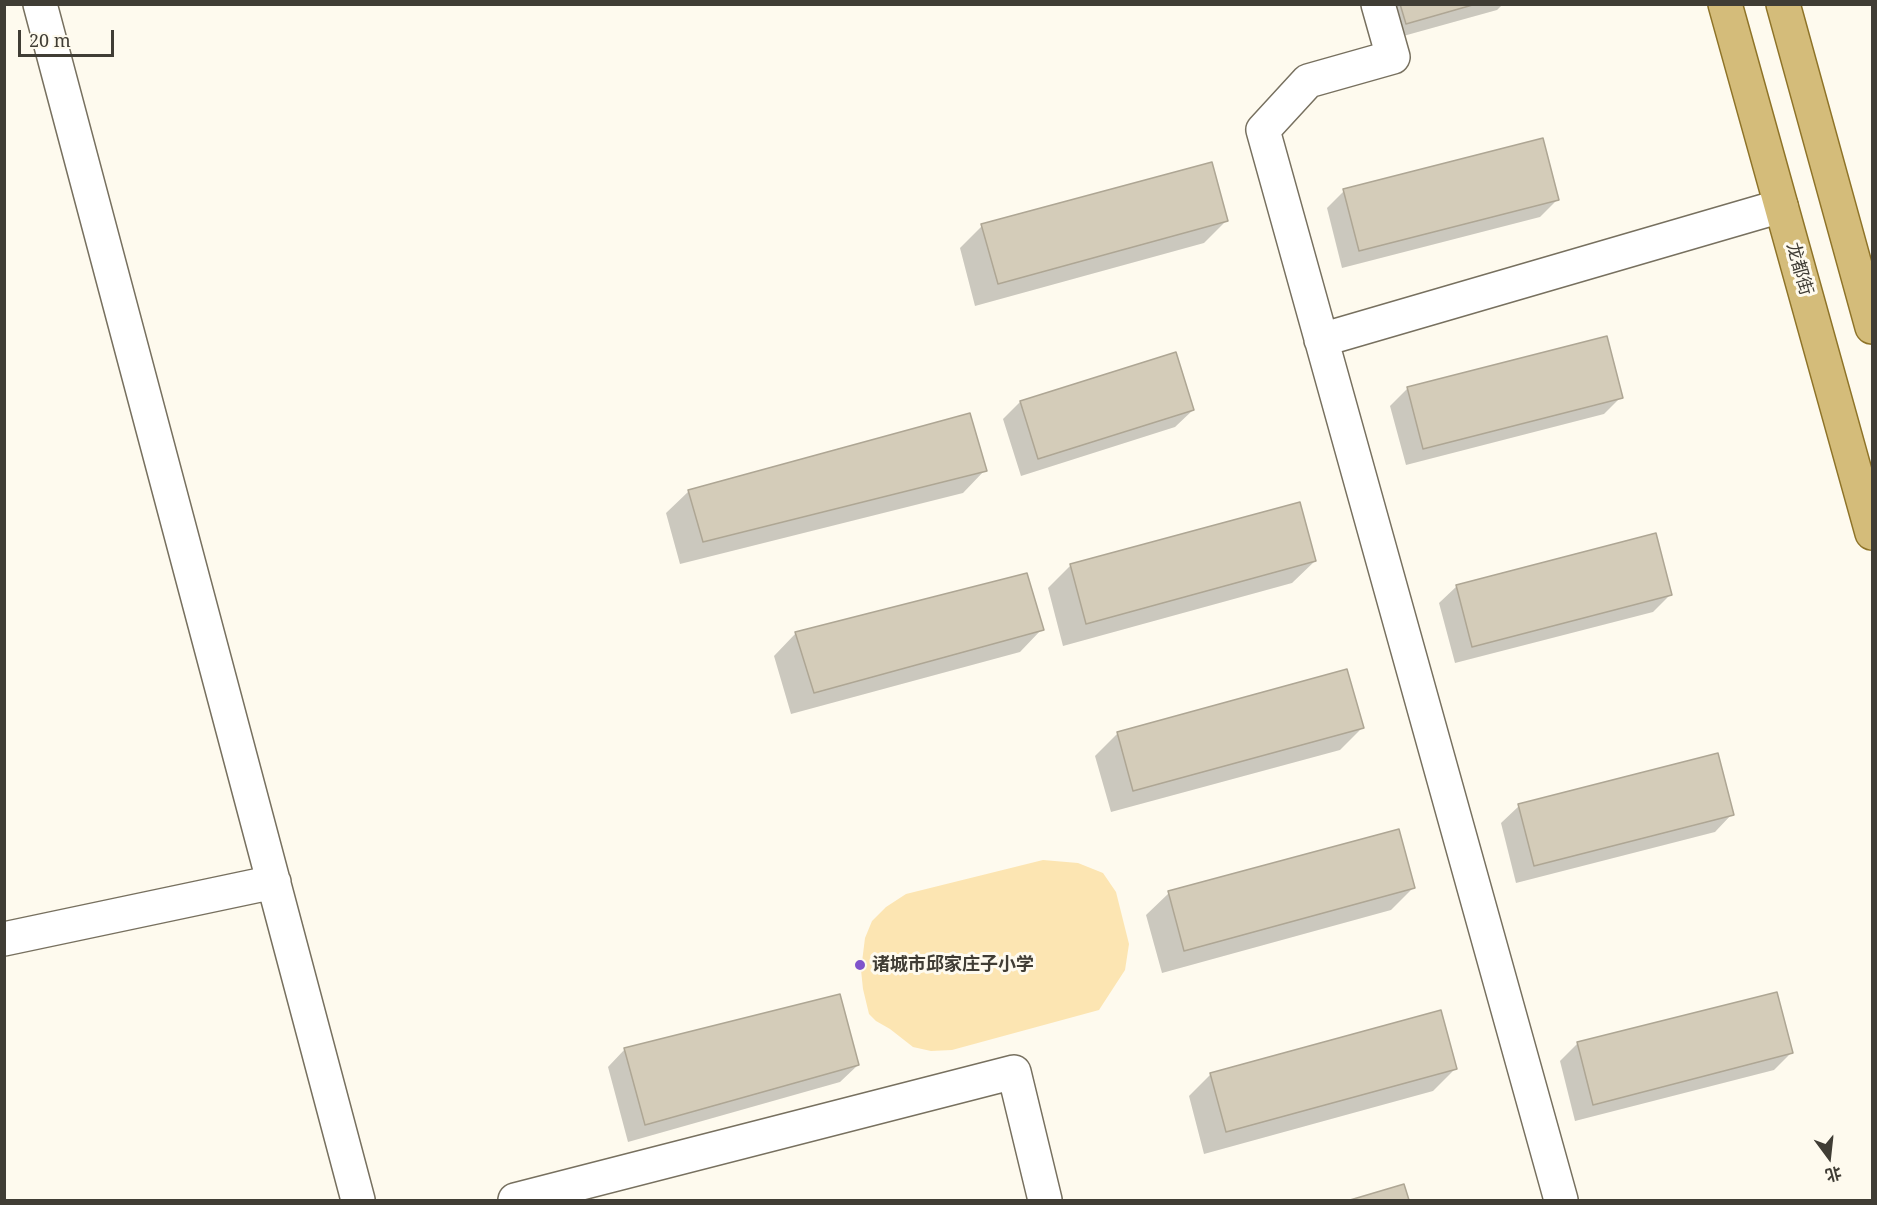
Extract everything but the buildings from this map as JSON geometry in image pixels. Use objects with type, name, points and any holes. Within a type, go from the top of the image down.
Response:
[{"type":"main road","name":"龙都街","points":[[1725,4],[1872,533]]},
{"type":"main road","points":[[1783,4],[1872,327]]},
{"type":"street","points":[[39,4],[358,1200]]},
{"type":"street","points":[[1378,4],[1393,57],[1308,81],[1263,130],[1561,1200]]},
{"type":"street","points":[[1321,340],[1781,206]]},
{"type":"street","points":[[4,939],[274,882]]},
{"type":"street","points":[[515,1200],[1014,1072],[1045,1200]]},
{"type":"shaded area","points":[[1043,860],[1078,863],[1103,873],[1116,892],[1129,944],[1125,970],[1099,1010],[952,1050],[931,1051],[913,1047],[869,1014],[861,970],[865,938],[872,921],[886,907],[906,894]]},
{"type":"place","name":"诸城市邱家庄子小学","points":[[860,965]]}]
